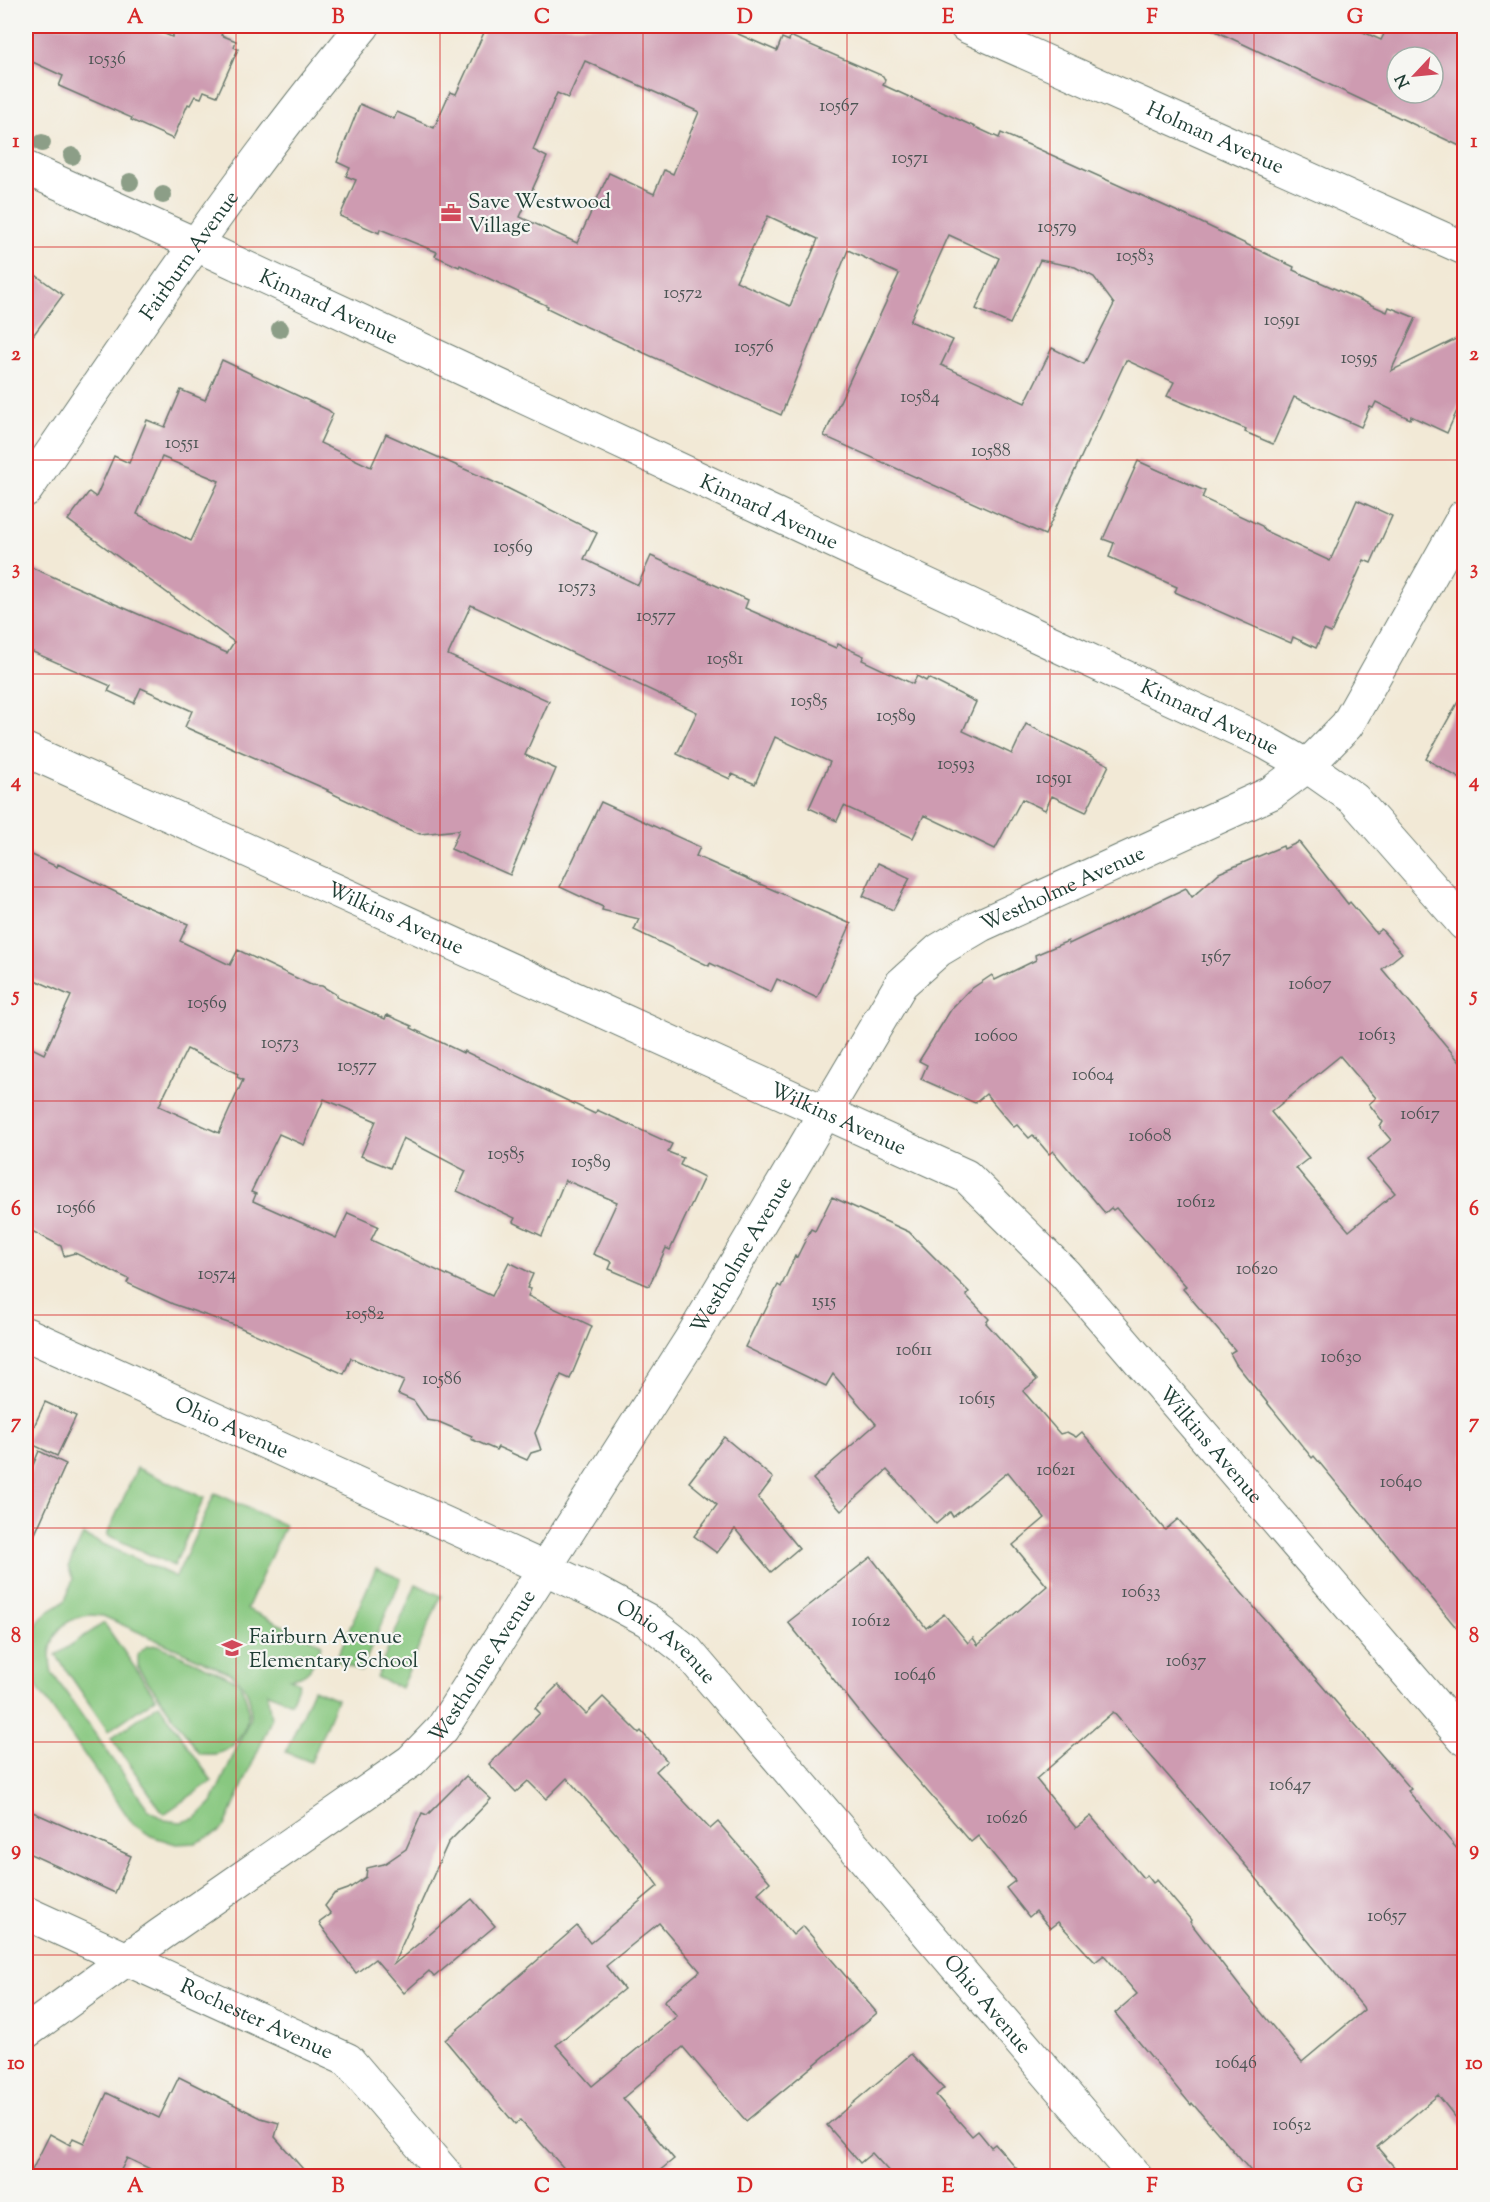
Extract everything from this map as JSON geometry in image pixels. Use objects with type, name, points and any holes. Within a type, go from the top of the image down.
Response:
[{"type":"street","name":"Fairburn Avenue","points":[[26,490],[197,245],[319,78],[363,26]]},
{"type":"street","name":"Holman Avenue","points":[[966,26],[1464,248]]},
{"type":"street","name":"Kinnard Avenue","points":[[26,168],[197,245],[1241,730],[1307,766],[1354,800],[1464,924]]},
{"type":"street","name":"Westholme Avenue","points":[[26,2032],[411,1761],[442,1729],[691,1339],[901,984],[939,950],[981,925],[1270,793],[1307,766],[1347,725],[1464,516]]},
{"type":"street","name":"Wilkins Avenue","points":[[26,750],[966,1176],[1065,1274],[1464,1739]]},
{"type":"street","name":"Ohio Avenue","points":[[26,1334],[546,1569],[647,1620],[687,1651],[1136,2176]]},
{"type":"street","name":"Rochester Avenue","points":[[26,1913],[348,2060],[447,2176]]},
{"type":"green space","points":[[137,1468],[204,1498],[174,1566],[107,1535]]},
{"type":"green space","points":[[215,1493],[285,1525],[247,1609],[322,1644],[307,1672],[290,1678],[299,1683],[291,1703],[267,1692],[271,1719],[225,1826],[217,1833],[195,1843],[176,1844],[151,1836],[133,1824],[37,1687],[31,1668],[30,1647],[40,1619],[62,1603],[67,1596],[73,1579],[68,1567],[83,1535],[176,1577]],"holes":[[[103,1616],[232,1674],[242,1684],[248,1695],[251,1707],[249,1721],[212,1802],[196,1818],[181,1822],[164,1820],[148,1809],[52,1673],[50,1651],[56,1634],[62,1626],[80,1617]]]},
{"type":"green space","points":[[376,1568],[401,1579],[361,1671],[336,1660]]},
{"type":"green space","points":[[416,1584],[441,1596],[401,1688],[376,1677]]},
{"type":"green space","points":[[104,1623],[156,1698],[108,1731],[56,1655]]},
{"type":"green space","points":[[158,1645],[238,1681],[247,1700],[248,1713],[240,1738],[231,1747],[217,1754],[200,1754],[138,1668],[138,1654],[147,1646]]},
{"type":"green space","points":[[313,1689],[337,1699],[311,1762],[286,1752]]},
{"type":"green space","points":[[159,1704],[212,1781],[164,1814],[111,1738]]},
{"type":"building","points":[[26,26],[146,26],[172,37],[178,26],[205,26],[236,41],[234,47],[238,49],[217,96],[204,91],[201,98],[195,96],[190,105],[188,104],[173,139],[59,86],[63,76],[26,59]]},
{"type":"building","points":[[487,26],[720,26],[777,51],[782,38],[789,41],[790,36],[883,76],[885,80],[883,85],[999,138],[1001,133],[1036,148],[1187,216],[1294,267],[1293,270],[1387,312],[1389,307],[1416,318],[1391,371],[1464,335],[1464,395],[1447,433],[1411,416],[1410,419],[1376,402],[1373,408],[1370,407],[1361,427],[1294,397],[1273,444],[1245,432],[1246,429],[1167,396],[1174,382],[1126,360],[1045,535],[824,436],[899,274],[848,250],[781,415],[576,322],[547,308],[548,306],[460,265],[459,267],[435,256],[437,252],[380,229],[379,233],[340,216],[356,180],[346,176],[350,168],[337,162],[360,104],[394,119],[397,112],[434,128],[450,92],[456,94]],"holes":[[[585,61],[699,112],[673,174],[664,170],[654,194],[609,173],[577,243],[520,217],[547,157],[533,150],[557,93],[568,98]],[[768,216],[818,239],[790,306],[736,281]],[[949,235],[999,258],[976,309],[1010,324],[1040,260],[1075,267],[1094,277],[1114,304],[1084,364],[1052,348],[1025,403],[941,365],[953,340],[910,321]]]},
{"type":"building","points":[[1205,26],[1350,26],[1381,40],[1388,26],[1464,26],[1464,148]]},
{"type":"building","points":[[26,268],[63,295],[26,345]]},
{"type":"building","points":[[222,360],[328,410],[333,414],[320,443],[371,467],[386,434],[507,488],[597,533],[584,559],[638,585],[651,556],[748,600],[745,608],[836,648],[838,644],[864,656],[862,660],[913,684],[917,676],[926,681],[928,678],[976,702],[963,731],[1012,754],[1026,724],[1109,765],[1086,812],[1052,796],[1045,810],[1022,799],[995,849],[924,815],[913,838],[844,806],[837,821],[809,808],[830,762],[775,737],[755,784],[732,774],[730,779],[677,754],[697,712],[471,605],[448,655],[549,701],[525,755],[556,769],[510,875],[451,849],[459,830],[420,834],[400,826],[328,790],[185,727],[192,711],[141,688],[134,703],[108,691],[111,686],[26,649],[26,565],[227,653],[234,642],[68,520],[89,492],[96,497],[114,456],[129,463],[147,420],[165,427],[181,390],[205,400]],"holes":[[[162,457],[219,481],[191,541],[137,514]]]},
{"type":"building","points":[[1138,461],[1205,491],[1202,498],[1330,561],[1357,500],[1392,516],[1371,563],[1364,560],[1331,633],[1324,630],[1316,648],[1293,637],[1291,643],[1175,592],[1177,587],[1109,557],[1114,543],[1103,539]]},
{"type":"building","points":[[1464,691],[1464,781],[1426,759]]},
{"type":"building","points":[[601,802],[700,847],[696,856],[851,924],[817,998],[777,979],[771,992],[710,963],[709,966],[634,930],[639,919],[602,910],[603,907],[560,887]]},
{"type":"building","points":[[1299,842],[1348,904],[1350,902],[1376,933],[1381,929],[1402,953],[1382,969],[1464,1067],[1464,1637],[1314,1456],[1312,1458],[1236,1364],[1230,1353],[1235,1350],[1183,1289],[1186,1286],[1116,1208],[1113,1210],[1111,1208],[1105,1213],[1053,1151],[1049,1154],[1033,1135],[1029,1138],[1017,1125],[1014,1127],[986,1094],[975,1103],[921,1079],[927,1065],[919,1061],[952,1008],[968,991],[992,975],[995,980],[1036,960],[1035,955],[1068,941],[1069,944],[1186,888],[1192,897],[1219,873],[1283,846],[1284,849]],"holes":[[[1340,1056],[1376,1098],[1369,1104],[1383,1122],[1380,1127],[1391,1140],[1367,1160],[1395,1193],[1349,1231],[1296,1168],[1309,1158],[1271,1112]]]},
{"type":"building","points":[[26,852],[57,867],[58,864],[138,903],[188,924],[180,941],[230,965],[238,950],[311,985],[322,986],[337,995],[336,997],[385,1019],[387,1015],[412,1026],[411,1028],[595,1114],[597,1110],[672,1144],[668,1152],[683,1158],[680,1165],[704,1177],[670,1250],[666,1248],[649,1286],[609,1269],[612,1262],[593,1254],[617,1202],[565,1180],[542,1236],[513,1222],[515,1218],[457,1191],[466,1171],[403,1138],[390,1168],[361,1156],[376,1121],[324,1099],[304,1145],[279,1134],[251,1192],[256,1194],[253,1201],[336,1238],[348,1213],[378,1226],[371,1240],[492,1296],[509,1262],[533,1274],[527,1288],[531,1289],[528,1296],[592,1326],[570,1379],[561,1375],[535,1433],[541,1450],[531,1453],[527,1460],[498,1447],[496,1450],[471,1439],[472,1436],[439,1422],[427,1420],[414,1401],[398,1394],[404,1381],[351,1358],[344,1374],[237,1326],[173,1304],[127,1283],[129,1279],[75,1253],[64,1256],[61,1246],[26,1228],[26,1045],[44,1054],[71,996],[26,976]],"holes":[[[187,1049],[238,1074],[237,1077],[243,1080],[219,1133],[159,1106]]]},
{"type":"building","points":[[878,863],[910,878],[893,910],[863,896]]},
{"type":"building","points":[[832,1197],[909,1232],[969,1292],[966,1295],[989,1319],[986,1323],[1037,1380],[1023,1391],[1060,1434],[1067,1432],[1076,1437],[1082,1432],[1165,1530],[1178,1519],[1411,1789],[1408,1791],[1464,1857],[1464,2128],[1438,2095],[1377,2147],[1402,2176],[1255,2176],[1192,2103],[1191,2105],[1115,2013],[1137,1994],[1104,1955],[1095,1962],[1058,1922],[1050,1928],[1036,1911],[1029,1917],[1006,1888],[1015,1881],[978,1836],[971,1842],[869,1724],[788,1622],[871,1557],[926,1628],[944,1614],[968,1643],[973,1638],[978,1645],[1047,1586],[1013,1545],[1045,1518],[1008,1472],[953,1517],[950,1512],[936,1524],[887,1470],[841,1511],[813,1479],[876,1424],[833,1374],[826,1386],[745,1347],[761,1314],[763,1315],[778,1285],[781,1287],[795,1256],[797,1257],[811,1229],[815,1231]],"holes":[[[1113,1712],[1252,1873],[1364,2010],[1302,2062],[1157,1880],[1153,1883],[1147,1875],[1143,1878],[1091,1816],[1076,1828],[1036,1779]]]},
{"type":"building","points":[[45,1402],[76,1416],[57,1456],[27,1442]]},
{"type":"building","points":[[724,1437],[773,1478],[758,1498],[799,1548],[771,1572],[735,1529],[717,1553],[694,1536],[717,1505],[689,1482]]},
{"type":"building","points":[[39,1451],[66,1464],[26,1554],[26,1482]]},
{"type":"building","points":[[558,1685],[586,1714],[603,1697],[639,1733],[641,1731],[667,1761],[656,1771],[710,1829],[718,1822],[770,1882],[758,1893],[793,1935],[803,1926],[877,2013],[746,2121],[683,2047],[623,2098],[674,2159],[653,2176],[571,2176],[520,2120],[515,2124],[445,2040],[577,1926],[590,1943],[658,1886],[640,1861],[567,1778],[546,1799],[528,1781],[516,1792],[489,1764],[540,1713],[535,1708]],"holes":[[[659,1923],[700,1971],[664,2001],[677,2016],[592,2086],[556,2045],[624,1989],[606,1966]]]},
{"type":"building","points":[[466,1776],[491,1799],[448,1843],[393,1965],[472,1899],[495,1926],[434,1977],[429,1971],[404,1993],[375,1959],[356,1973],[319,1923],[331,1914],[325,1906],[334,1894],[348,1889],[366,1877],[367,1868],[384,1864],[406,1849],[422,1813],[427,1815]]},
{"type":"building","points":[[26,1809],[131,1856],[115,1893],[26,1852]]},
{"type":"building","points":[[911,2054],[944,2088],[936,2095],[972,2136],[978,2131],[991,2147],[995,2144],[1023,2176],[893,2176],[872,2153],[860,2163],[827,2125]]},
{"type":"building","points":[[179,2077],[261,2118],[279,2123],[275,2137],[309,2176],[165,2176],[127,2158],[121,2170],[133,2176],[29,2176],[50,2134],[70,2145],[73,2138],[84,2143],[107,2093],[159,2118]]},
{"type":"place","name":"Save Westwood Village","points":[[451,213]]},
{"type":"place","name":"Fairburn Avenue Elementary School","points":[[232,1648]]}]
